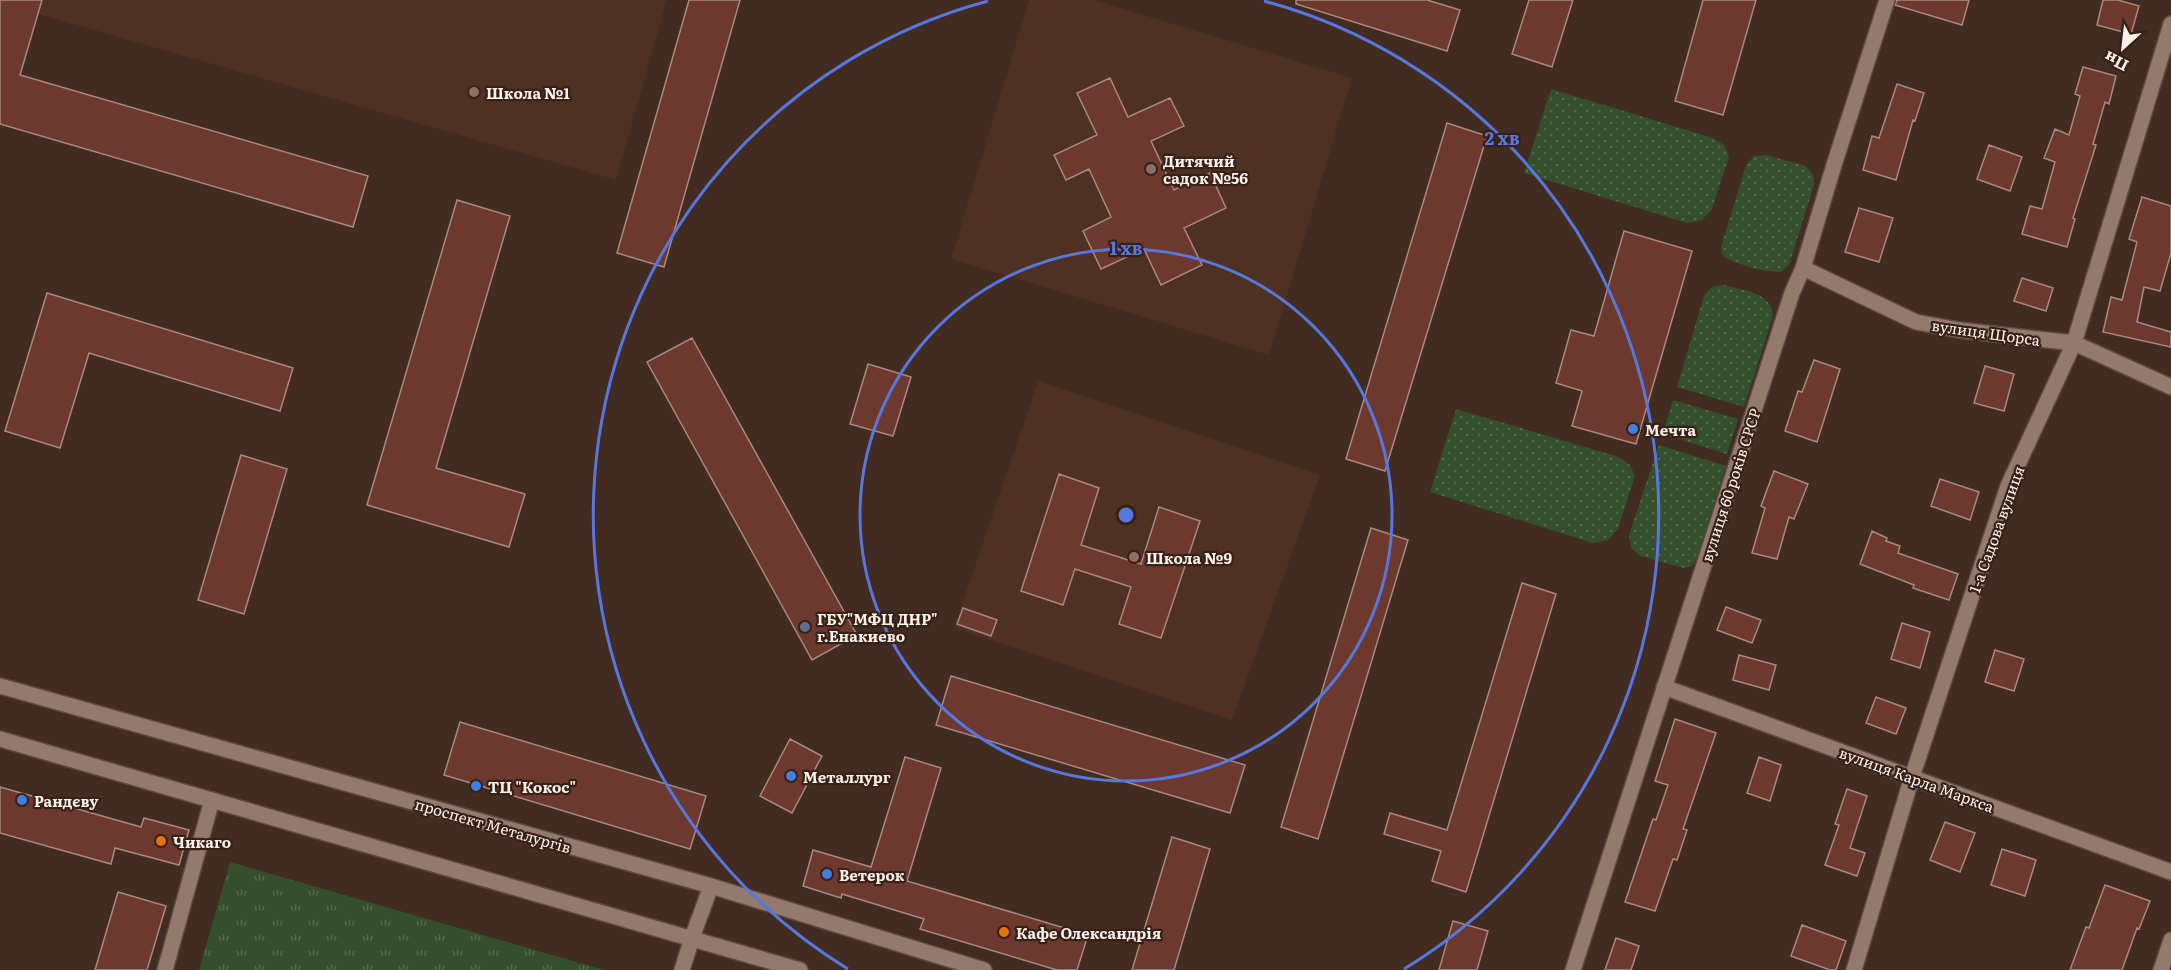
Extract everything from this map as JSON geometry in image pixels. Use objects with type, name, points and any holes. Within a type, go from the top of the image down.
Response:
[{"type":"street","name":"вулиця 60 років СРСР","points":[[1573,970],[1792,293],[1803,268],[1887,0]]},
{"type":"street","name":"1-а Садова вулиця","points":[[1854,970],[1912,777],[2008,486],[2074,343],[2171,24]]},
{"type":"street","name":"вулиця Щорса","points":[[1803,268],[1916,322],[1959,330],[2074,343],[2171,387]]},
{"type":"street","name":"проспект Металургів","points":[[0,686],[711,886],[984,970]]},
{"type":"street","name":"вулиця Карла Маркса","points":[[1664,687],[2171,872]]},
{"type":"street","points":[[0,739],[800,970]]},
{"type":"street","points":[[165,970],[212,800]]},
{"type":"street","points":[[682,970],[711,886]]},
{"type":"street","points":[[2161,970],[2171,940]]},
{"type":"shaded area","name":"Школа №1","points":[[0,0],[667,0],[616,180],[0,3]]},
{"type":"shaded area","name":"Дитячий садок №56","points":[[1029,0],[1094,0],[1352,78],[1269,355],[951,259]]},
{"type":"shaded area","name":"Школа №9","points":[[1038,381],[1320,475],[1232,720],[954,628]]},
{"type":"green space","points":[[1551,89],[1713,138],[1724,145],[1729,157],[1712,209],[1702,220],[1687,223],[1524,173]]},
{"type":"green space","points":[[1766,155],[1806,166],[1814,176],[1814,185],[1789,265],[1781,272],[1759,269],[1736,262],[1723,256],[1721,247],[1746,165],[1754,156]]},
{"type":"green space","points":[[1724,285],[1762,297],[1768,302],[1773,316],[1744,407],[1677,387],[1704,296],[1712,287]]},
{"type":"green space","points":[[1673,400],[1738,419],[1727,454],[1663,434]]},
{"type":"green space","points":[[1456,409],[1619,457],[1630,465],[1635,476],[1618,529],[1608,540],[1593,543],[1430,492]]},
{"type":"green space","points":[[1659,445],[1726,466],[1697,558],[1692,566],[1684,568],[1640,556],[1631,548],[1629,535]]},
{"type":"green space","points":[[230,862],[604,970],[199,970]]},
{"type":"building","points":[[0,0],[42,0],[20,75],[368,176],[353,227],[0,124]]},
{"type":"building","points":[[689,0],[740,0],[664,267],[617,253]]},
{"type":"building","points":[[1296,0],[1427,0],[1460,10],[1447,51],[1296,4]]},
{"type":"building","points":[[1529,0],[1573,0],[1552,67],[1512,54]]},
{"type":"building","points":[[1703,0],[1756,0],[1723,115],[1675,101]]},
{"type":"building","points":[[1897,0],[1969,0],[1962,25],[1895,5]]},
{"type":"building","points":[[2103,0],[2118,0],[2139,6],[2131,34],[2097,25]]},
{"type":"building","points":[[2083,67],[2116,76],[2109,104],[2105,102],[2093,144],[2096,145],[2073,218],[2075,219],[2067,247],[2022,234],[2030,206],[2042,209],[2055,162],[2044,158],[2055,129],[2069,135],[2080,96],[2075,94]]},
{"type":"building","points":[[1110,78],[1128,117],[1170,98],[1184,126],[1151,141],[1174,190],[1210,173],[1226,208],[1184,228],[1202,265],[1161,285],[1144,249],[1101,269],[1083,231],[1111,217],[1089,169],[1066,180],[1054,155],[1097,135],[1077,93]]},
{"type":"building","points":[[1897,84],[1924,93],[1915,121],[1913,120],[1896,180],[1863,170],[1872,136],[1879,138]]},
{"type":"building","points":[[1447,123],[1487,136],[1385,471],[1346,459]]},
{"type":"building","points":[[1989,145],[2022,157],[2010,191],[1977,179]]},
{"type":"building","points":[[2142,197],[2171,206],[2171,253],[2160,291],[2144,287],[2137,322],[2171,332],[2171,347],[2103,332],[2111,297],[2122,300],[2137,242],[2129,239]]},
{"type":"building","points":[[457,200],[510,216],[436,468],[525,494],[509,547],[367,505]]},
{"type":"building","points":[[1859,208],[1893,218],[1879,262],[1845,252]]},
{"type":"building","points":[[1624,231],[1692,251],[1636,444],[1572,426],[1582,391],[1556,383],[1571,330],[1594,336]]},
{"type":"building","points":[[2022,278],[2053,288],[2046,311],[2014,301]]},
{"type":"building","points":[[47,293],[293,368],[280,411],[89,353],[60,448],[5,431]]},
{"type":"building","points":[[692,338],[857,635],[812,660],[647,362]]},
{"type":"building","points":[[1814,360],[1840,369],[1817,442],[1785,431],[1798,391],[1802,392]]},
{"type":"building","points":[[868,364],[911,377],[893,436],[850,424]]},
{"type":"building","points":[[1985,366],[2014,374],[2004,411],[1974,403]]},
{"type":"building","points":[[241,455],[287,469],[244,614],[198,600]]},
{"type":"building","points":[[1774,471],[1808,484],[1794,519],[1789,517],[1777,559],[1752,553],[1765,508],[1761,506]]},
{"type":"building","points":[[1059,474],[1099,488],[1081,545],[1141,564],[1159,507],[1200,521],[1161,638],[1119,624],[1131,587],[1075,569],[1063,605],[1021,591]]},
{"type":"building","points":[[1940,479],[1979,492],[1970,520],[1931,506]]},
{"type":"building","points":[[1371,528],[1408,540],[1318,839],[1281,827]]},
{"type":"building","points":[[1872,531],[1887,538],[1886,541],[1900,546],[1898,553],[1958,574],[1949,600],[1913,588],[1914,585],[1860,564]]},
{"type":"building","points":[[1522,583],[1556,594],[1466,892],[1432,881],[1441,851],[1384,834],[1390,813],[1447,830]]},
{"type":"building","points":[[1726,607],[1761,620],[1752,643],[1717,630]]},
{"type":"building","points":[[963,608],[997,620],[991,636],[957,624]]},
{"type":"building","points":[[1902,623],[1930,632],[1920,668],[1891,659]]},
{"type":"building","points":[[1995,650],[2024,659],[2014,691],[1985,682]]},
{"type":"building","points":[[1739,655],[1776,665],[1769,690],[1733,680]]},
{"type":"building","points":[[951,676],[1245,765],[1230,813],[936,725]]},
{"type":"building","points":[[1876,697],[1906,708],[1896,734],[1866,723]]},
{"type":"building","points":[[1675,719],[1716,733],[1683,829],[1687,830],[1677,860],[1673,859],[1655,911],[1625,902],[1653,819],[1656,820],[1668,785],[1655,781]]},
{"type":"building","points":[[460,722],[706,796],[690,849],[444,775]]},
{"type":"building","name":"Металлург","points":[[790,739],[822,756],[792,813],[760,796]]},
{"type":"building","points":[[905,757],[941,768],[907,881],[1088,935],[1077,970],[1057,970],[920,929],[924,919],[842,894],[841,898],[803,886],[813,850],[871,867]]},
{"type":"building","points":[[1759,757],[1781,765],[1770,801],[1747,793]]},
{"type":"building","points":[[0,787],[141,827],[144,818],[189,830],[179,865],[115,848],[111,864],[0,833]]},
{"type":"building","points":[[1847,789],[1867,796],[1850,848],[1865,853],[1857,876],[1825,865],[1839,825],[1835,824]]},
{"type":"building","points":[[1945,822],[1975,833],[1960,872],[1930,860]]},
{"type":"building","points":[[1172,837],[1210,849],[1174,970],[1132,970]]},
{"type":"building","points":[[2002,849],[2036,860],[2025,896],[1991,885]]},
{"type":"building","points":[[2105,885],[2150,901],[2139,929],[2137,928],[2122,970],[2070,970],[2086,927],[2089,928]]},
{"type":"building","points":[[118,892],[166,906],[147,970],[95,970]]},
{"type":"building","points":[[1453,921],[1488,931],[1477,970],[1439,970]]},
{"type":"building","points":[[1802,925],[1846,941],[1836,970],[1791,956]]},
{"type":"building","points":[[1616,938],[1639,946],[1631,970],[1605,970]]},
{"type":"place","name":"Школа №1","points":[[474,92]]},
{"type":"place","name":"Дитячий садок №56","points":[[1151,169]]},
{"type":"place","name":"Мечта","points":[[1633,429]]},
{"type":"place","name":"Школа №9","points":[[1134,557]]},
{"type":"place","name":"ГБУ\"МФЦ ДНР\" г.Енакиево","points":[[805,627]]},
{"type":"place","name":"Металлург","points":[[791,776]]},
{"type":"place","name":"ТЦ \"Кокос\"","points":[[476,786]]},
{"type":"place","name":"Рандєву","points":[[22,800]]},
{"type":"place","name":"Чикаго","points":[[161,841]]},
{"type":"place","name":"Ветерок","points":[[827,874]]},
{"type":"place","name":"Кафе Олександрія","points":[[1004,932]]}]
